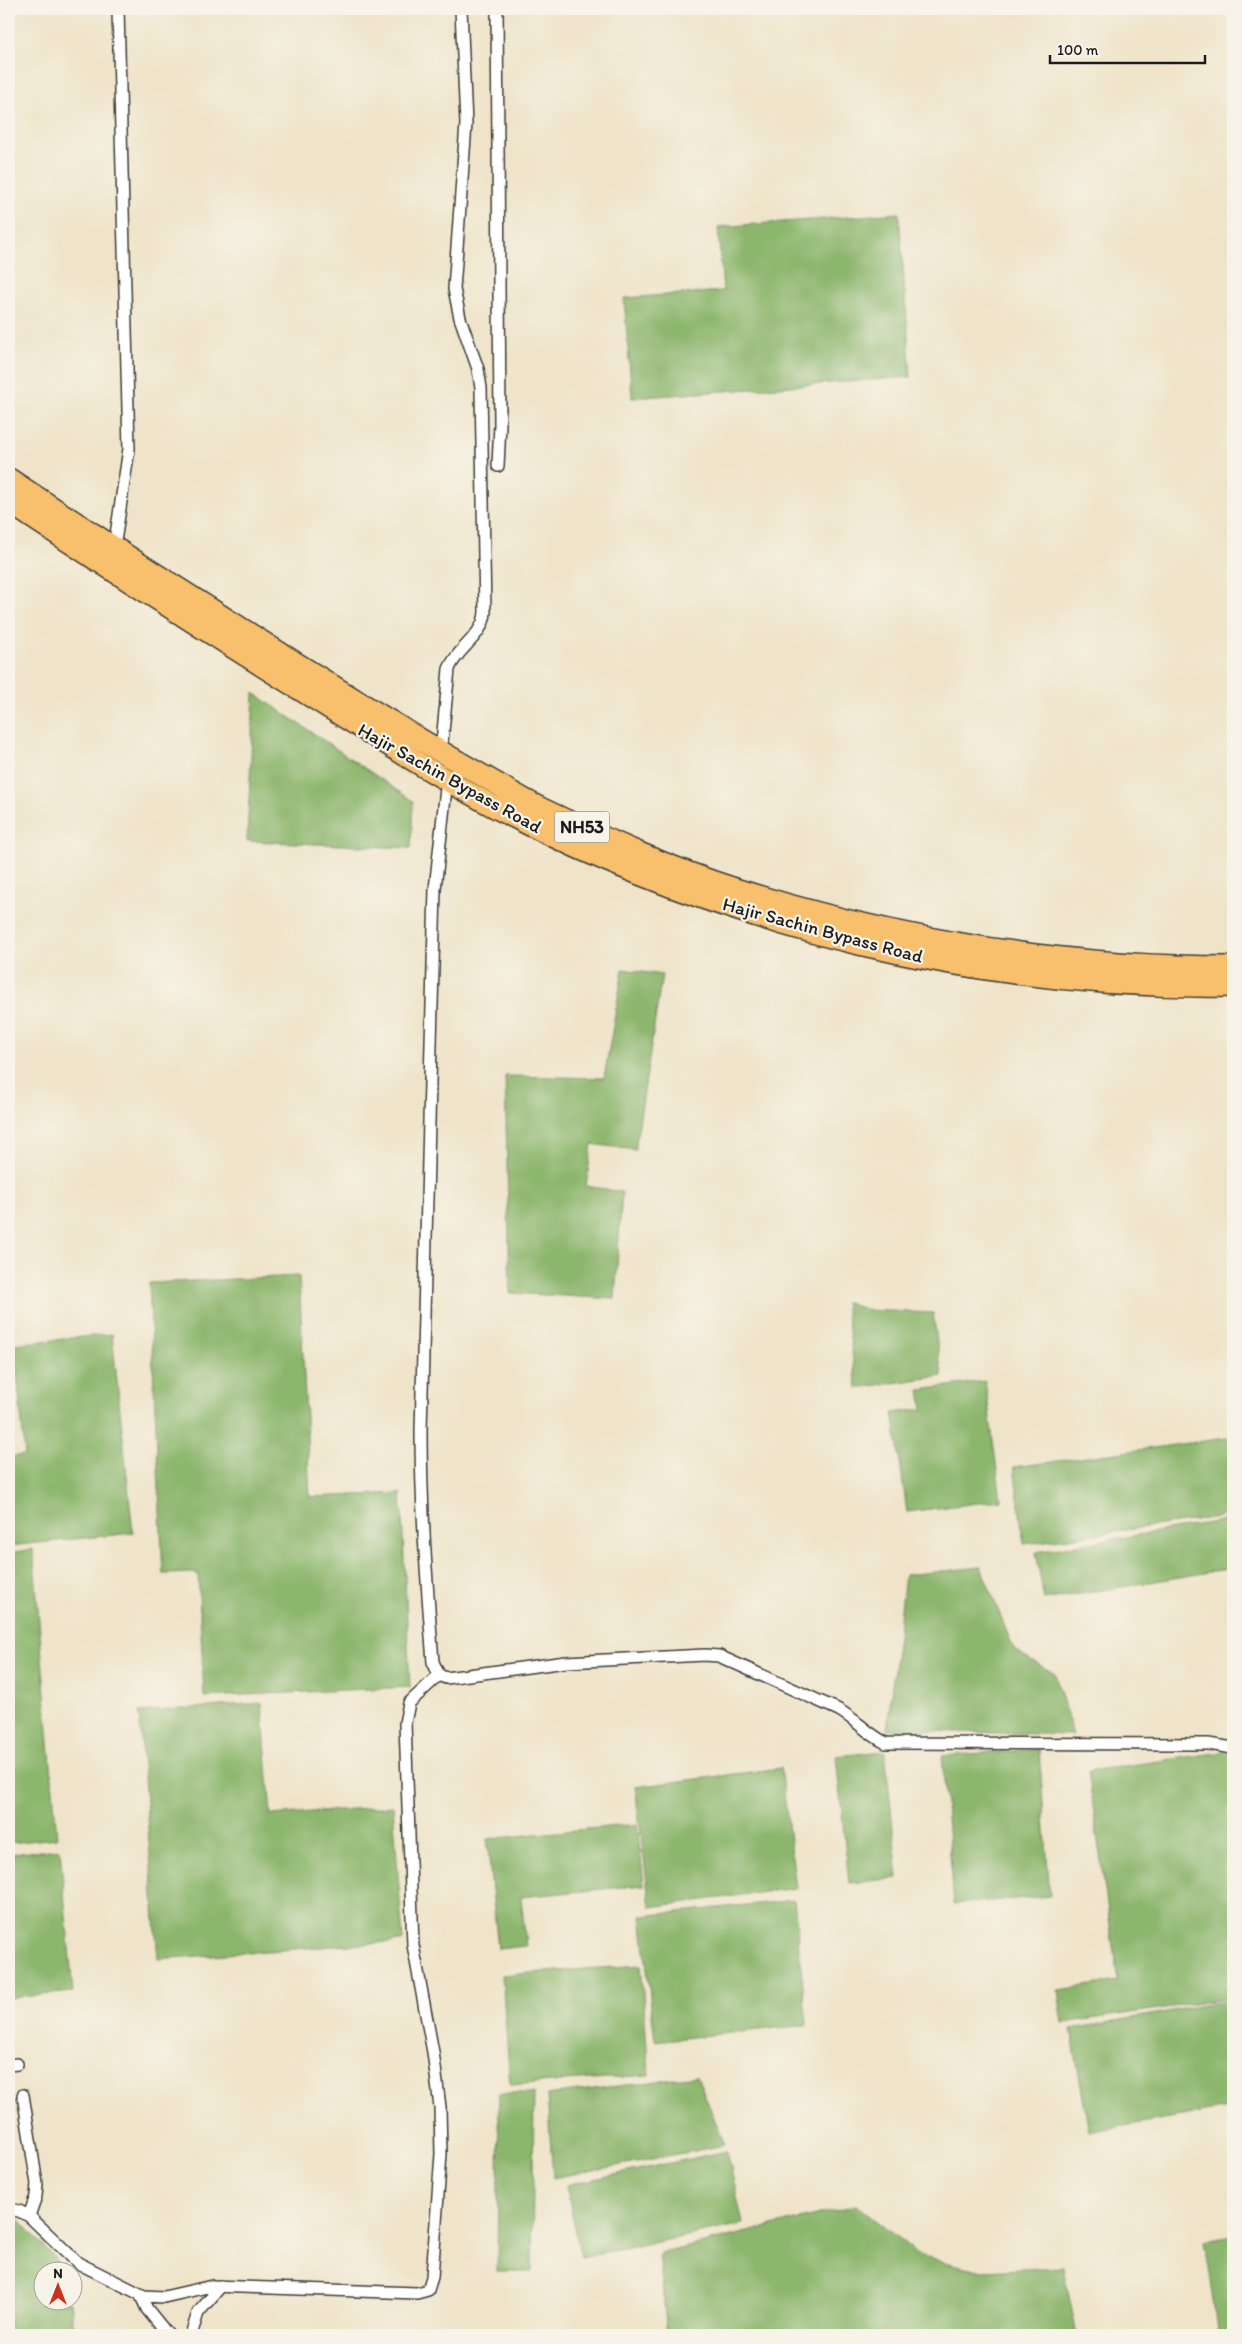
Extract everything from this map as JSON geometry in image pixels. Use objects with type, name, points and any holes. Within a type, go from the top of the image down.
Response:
[{"type":"highway","name":"NH53","points":[[9,479],[114,548],[441,753],[539,807],[644,854],[734,888],[830,916],[942,942],[1067,959],[1178,967],[1233,967]]},
{"type":"highway","name":"Hajir Sachin Bypass Road","points":[[9,502],[153,598],[413,761],[511,815],[591,854],[692,894],[793,926],[902,954],[1007,971],[1176,987],[1233,986]]},
{"type":"street","points":[[114,548],[129,449],[118,9]]},
{"type":"street","points":[[441,753],[449,669],[453,659],[480,630],[485,620],[481,388],[478,369],[460,318],[454,289],[466,124],[461,9]]},
{"type":"street","points":[[496,9],[500,424],[498,466]]},
{"type":"street","points":[[447,779],[435,889],[421,1432],[421,1496],[425,1558],[433,1662],[439,1675],[446,1678],[566,1662],[705,1655],[719,1656],[840,1710],[886,1743],[1208,1744],[1233,1748]]},
{"type":"street","points":[[9,2209],[29,2216],[78,2263],[140,2294],[164,2297],[204,2287],[221,2286],[418,2293],[428,2290],[432,2277],[441,2154],[440,2107],[433,2052],[413,1945],[405,1723],[409,1703],[439,1675]]},
{"type":"street","points":[[23,2095],[38,2184],[29,2216]]},
{"type":"street","points":[[191,2335],[198,2313],[221,2286]]},
{"type":"street","points":[[140,2294],[147,2309],[168,2335]]},
{"type":"green space","points":[[899,213],[911,377],[632,398],[624,298],[723,291],[718,227]]},
{"type":"green space","points":[[254,693],[413,801],[411,848],[247,841]]},
{"type":"green space","points":[[623,969],[662,975],[635,1150],[592,1144],[586,1186],[622,1192],[615,1299],[510,1293],[505,1076],[604,1078]]},
{"type":"green space","points":[[299,1276],[310,1497],[401,1493],[410,1687],[204,1697],[198,1573],[163,1574],[149,1283]]},
{"type":"green space","points":[[845,1302],[867,1310],[933,1313],[942,1376],[857,1388]]},
{"type":"green space","points":[[112,1334],[133,1533],[9,1546],[9,1457],[25,1455],[14,1344]]},
{"type":"green space","points":[[985,1381],[1001,1500],[907,1512],[893,1413],[923,1409],[920,1390]]},
{"type":"green space","points":[[1233,1437],[1233,1515],[1024,1544],[1014,1467]]},
{"type":"green space","points":[[1233,1519],[1233,1568],[1044,1600],[1036,1552]]},
{"type":"green space","points":[[33,1549],[57,1838],[9,1843],[9,1553]]},
{"type":"green space","points":[[981,1567],[1014,1650],[1055,1674],[1073,1735],[887,1730],[905,1575]]},
{"type":"green space","points":[[262,1703],[271,1815],[393,1806],[403,1941],[158,1959],[139,1712]]},
{"type":"green space","points":[[1039,1749],[1050,1896],[954,1904],[942,1756]]},
{"type":"green space","points":[[885,1751],[898,1878],[849,1883],[836,1756]]},
{"type":"green space","points":[[1230,1751],[1233,1775],[1233,1998],[1063,2023],[1058,1990],[1118,1981],[1088,1771]]},
{"type":"green space","points":[[781,1768],[796,1888],[650,1907],[635,1787]]},
{"type":"green space","points":[[637,1824],[644,1885],[521,1897],[526,1946],[498,1949],[487,1839]]},
{"type":"green space","points":[[60,1849],[73,1992],[9,1998],[9,1854]]},
{"type":"green space","points":[[794,1900],[807,2025],[655,2041],[641,1916]]},
{"type":"green space","points":[[641,1965],[649,2075],[510,2085],[502,1975]]},
{"type":"green space","points":[[1233,2000],[1233,2107],[1089,2132],[1071,2029]]},
{"type":"green space","points":[[697,2076],[725,2145],[553,2178],[547,2095]]},
{"type":"green space","points":[[499,2093],[534,2093],[532,2271],[497,2271]]},
{"type":"green space","points":[[727,2151],[743,2224],[581,2258],[566,2185]]},
{"type":"green space","points":[[856,2205],[922,2257],[983,2271],[1063,2267],[1077,2335],[667,2335],[659,2254]]},
{"type":"green space","points":[[20,2220],[58,2262],[32,2262],[32,2312],[72,2312],[75,2335],[9,2335],[9,2221]]},
{"type":"green space","points":[[1233,2235],[1233,2335],[1218,2335],[1204,2240]]}]
